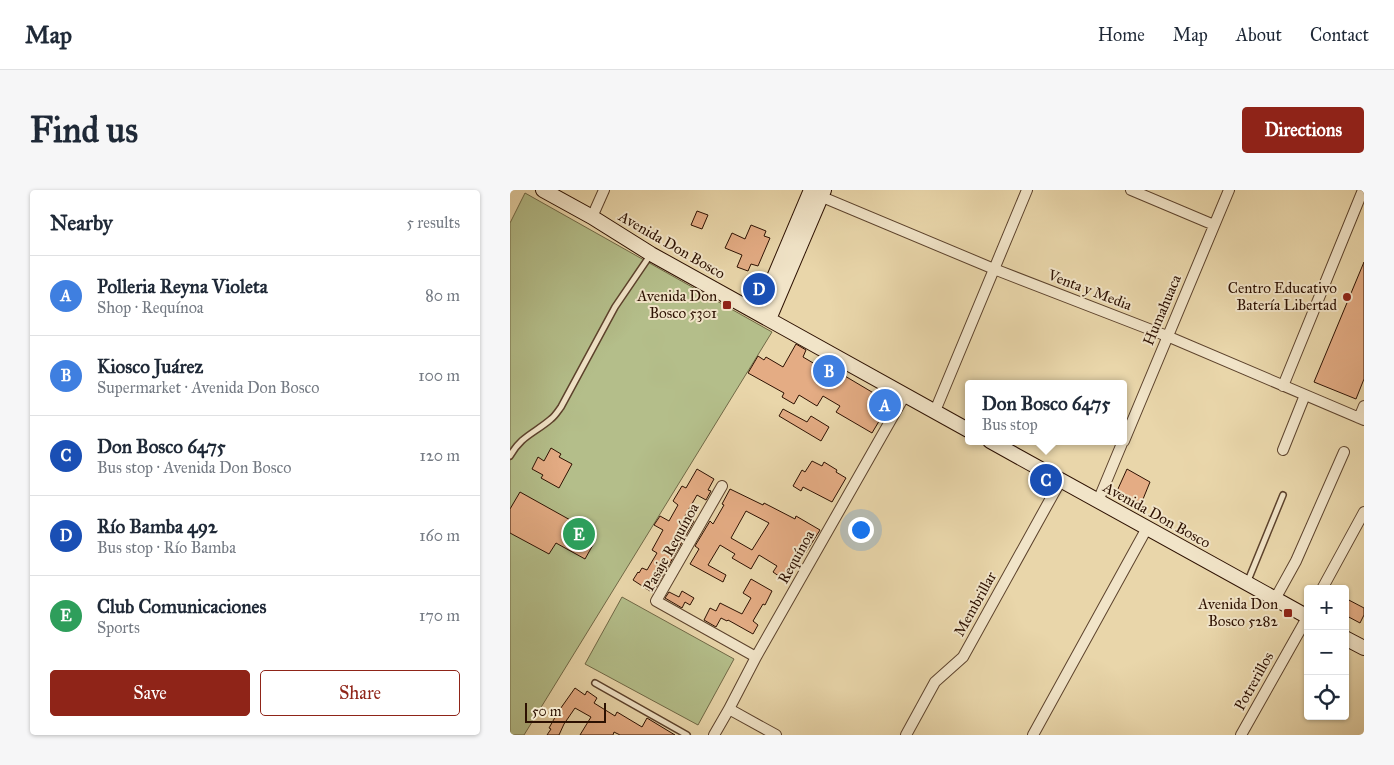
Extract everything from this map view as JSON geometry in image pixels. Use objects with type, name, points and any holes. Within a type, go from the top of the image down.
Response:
[{"type":"main road","name":"Avenida Don Bosco","points":[[543,190],[592,217],[651,254],[965,428]]},
{"type":"main road","points":[[764,316],[814,192]]},
{"type":"main road","name":"Avenida Don Bosco","points":[[997,445],[1304,615]]},
{"type":"main road","points":[[1349,640],[1364,648]]},
{"type":"street","points":[[592,217],[604,190]]},
{"type":"street","points":[[935,411],[1027,190]]},
{"type":"street","points":[[1131,190],[1214,225]]},
{"type":"street","name":"Humahuaca","points":[[1127,431],[1228,190]]},
{"type":"street","points":[[1283,386],[1363,190]]},
{"type":"street","name":"Venta y Media","points":[[814,192],[994,269],[1167,336],[1362,419]]},
{"type":"street","name":"Requínoa","points":[[714,735],[905,394]]},
{"type":"street","points":[[1283,450],[1305,395]]},
{"type":"street","points":[[1362,419],[1364,406]]},
{"type":"street","name":"Humahuaca","points":[[1098,501],[1121,445]]},
{"type":"street","points":[[1275,599],[1296,561],[1344,452]]},
{"type":"street","name":"Membrillar","points":[[906,735],[935,682],[963,657],[1061,480]]},
{"type":"street","name":"Pasaje Requínoa","points":[[722,486],[656,601],[756,657]]},
{"type":"street","points":[[1324,585],[1364,512]]},
{"type":"street","points":[[1033,735],[1147,528]]},
{"type":"street","name":"Potrerillos","points":[[1241,735],[1304,624]]},
{"type":"street","points":[[729,710],[776,735]]},
{"type":"lane","points":[[510,456],[514,447],[521,440],[553,418],[561,407],[615,308],[651,254]]},
{"type":"lane","points":[[1247,583],[1283,495]]},
{"type":"lane","points":[[595,683],[687,735]]},
{"type":"green space","points":[[525,193],[772,332],[524,735],[510,735],[510,223]]},
{"type":"green space","points":[[622,597],[734,659],[698,725],[585,664]]},
{"type":"building","points":[[697,211],[708,215],[702,229],[691,225]]},
{"type":"building","points":[[751,225],[766,231],[764,236],[770,238],[758,266],[751,264],[748,271],[737,267],[742,255],[725,248],[732,233],[745,239]]},
{"type":"building","points":[[1364,262],[1364,379],[1356,399],[1314,382]]},
{"type":"building","points":[[796,344],[806,350],[803,357],[820,367],[823,363],[887,401],[888,406],[872,433],[836,412],[840,406],[823,396],[817,406],[799,395],[794,404],[782,397],[784,393],[748,373],[758,356],[764,360],[766,357],[783,367]]},
{"type":"building","points":[[783,409],[807,422],[811,416],[829,427],[821,441],[779,416]]},
{"type":"building","points":[[551,448],[561,454],[559,457],[572,464],[559,488],[541,478],[543,475],[532,469],[538,457],[544,461]]},
{"type":"building","points":[[812,461],[822,466],[824,462],[846,478],[832,502],[803,487],[801,491],[793,486],[802,470],[805,472]]},
{"type":"building","points":[[697,469],[714,479],[708,490],[711,491],[706,500],[697,495],[685,516],[694,521],[653,593],[633,580],[642,568],[647,570],[657,553],[652,550],[663,530],[654,525],[660,516],[669,521],[678,505],[673,501],[682,486],[686,488]]},
{"type":"building","points":[[1127,469],[1150,482],[1141,504],[1117,491]]},
{"type":"building","points":[[730,489],[763,505],[764,503],[795,519],[796,516],[820,530],[794,569],[791,567],[783,579],[773,572],[777,566],[759,555],[751,569],[732,558],[735,554],[720,545],[708,565],[726,575],[723,582],[690,564],[699,549],[695,546],[710,521],[713,524],[724,505],[722,504]],"holes":[[[746,511],[769,523],[752,550],[731,538]]]},
{"type":"building","points":[[520,492],[581,526],[579,528],[589,534],[586,538],[594,543],[585,559],[556,543],[549,554],[510,533],[510,509]]},
{"type":"building","points":[[751,579],[772,591],[765,605],[763,604],[753,621],[758,625],[753,634],[721,618],[716,627],[704,620],[710,608],[716,611],[720,603],[742,614],[751,598],[743,593]]},
{"type":"building","points":[[682,591],[694,598],[690,605],[685,602],[682,608],[665,598],[669,592],[679,597]]},
{"type":"building","points":[[1349,600],[1364,608],[1364,615],[1360,623],[1349,617]]},
{"type":"building","points":[[575,688],[585,695],[587,691],[597,698],[594,703],[615,716],[617,712],[642,727],[647,718],[675,735],[620,735],[614,732],[613,735],[580,735],[591,717],[575,708],[559,735],[547,735],[558,712]]},
{"type":"place","name":"Río Bamba 492","points":[[759,289]]},
{"type":"place","name":"Centro Educativo Batería Libertad","points":[[1347,297]]},
{"type":"place","name":"Avenida Don Bosco 5301","points":[[727,305]]},
{"type":"place","name":"Kiosco Juárez","points":[[829,371]]},
{"type":"place","name":"Polleria Reyna Violeta","points":[[885,405]]},
{"type":"place","name":"Don Bosco 6475","points":[[1046,480]]},
{"type":"place","name":"Club Comunicaciones","points":[[579,534]]},
{"type":"place","name":"Avenida Don Bosco 5282","points":[[1288,613]]}]
